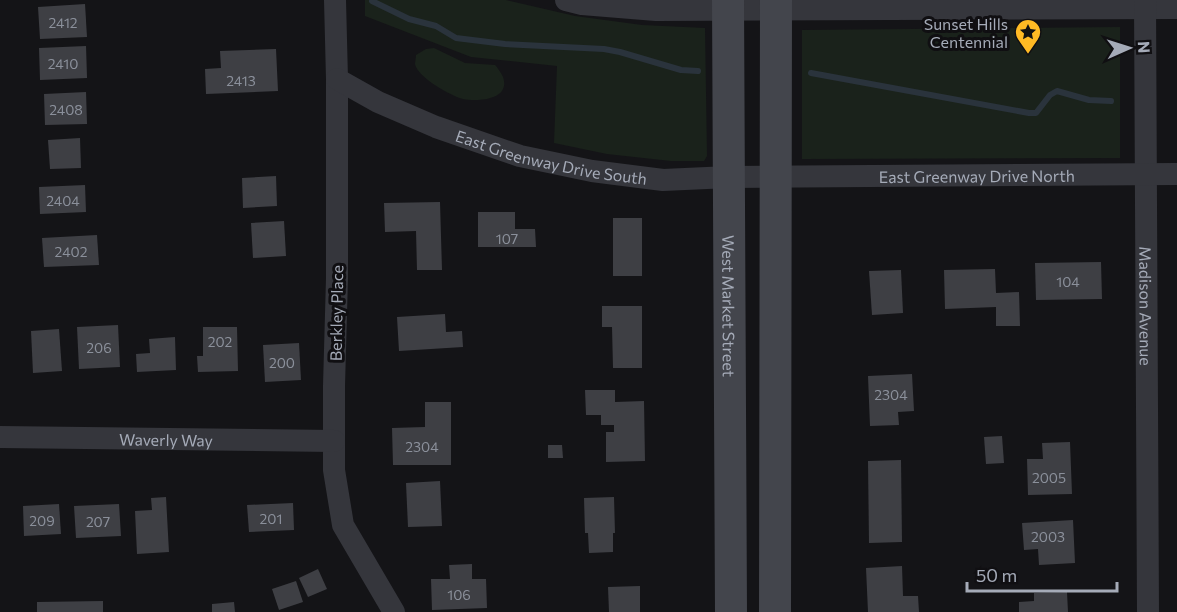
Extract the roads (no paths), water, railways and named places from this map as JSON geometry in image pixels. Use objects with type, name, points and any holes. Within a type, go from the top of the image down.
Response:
[{"type":"main road","name":"West Market Street","points":[[728,5],[731,612]]},
{"type":"main road","points":[[775,612],[776,5]]},
{"type":"street","name":"Berkley Place","points":[[335,0],[337,278],[334,470],[343,525],[394,612]]},
{"type":"street","points":[[566,0],[582,4],[656,10],[728,5],[1145,4],[1177,8]]},
{"type":"street","name":"Madison Avenue","points":[[1145,4],[1148,612]]},
{"type":"street","name":"East Greenway Drive South","points":[[337,80],[378,102],[436,127],[520,156],[592,171],[663,180],[776,177]]},
{"type":"street","name":"East Greenway Drive North","points":[[776,177],[1177,174]]},
{"type":"street","name":"Waverly Way","points":[[0,437],[334,441]]},
{"type":"waterway","points":[[372,1],[409,19],[436,26],[456,38],[505,44],[604,49],[681,70],[698,71]]},
{"type":"waterway","points":[[811,73],[1029,113],[1036,113],[1050,95],[1057,91],[1089,100],[1111,101]]},
{"type":"place","name":"Sunset Hills Centennial","points":[[1028,55]]}]
